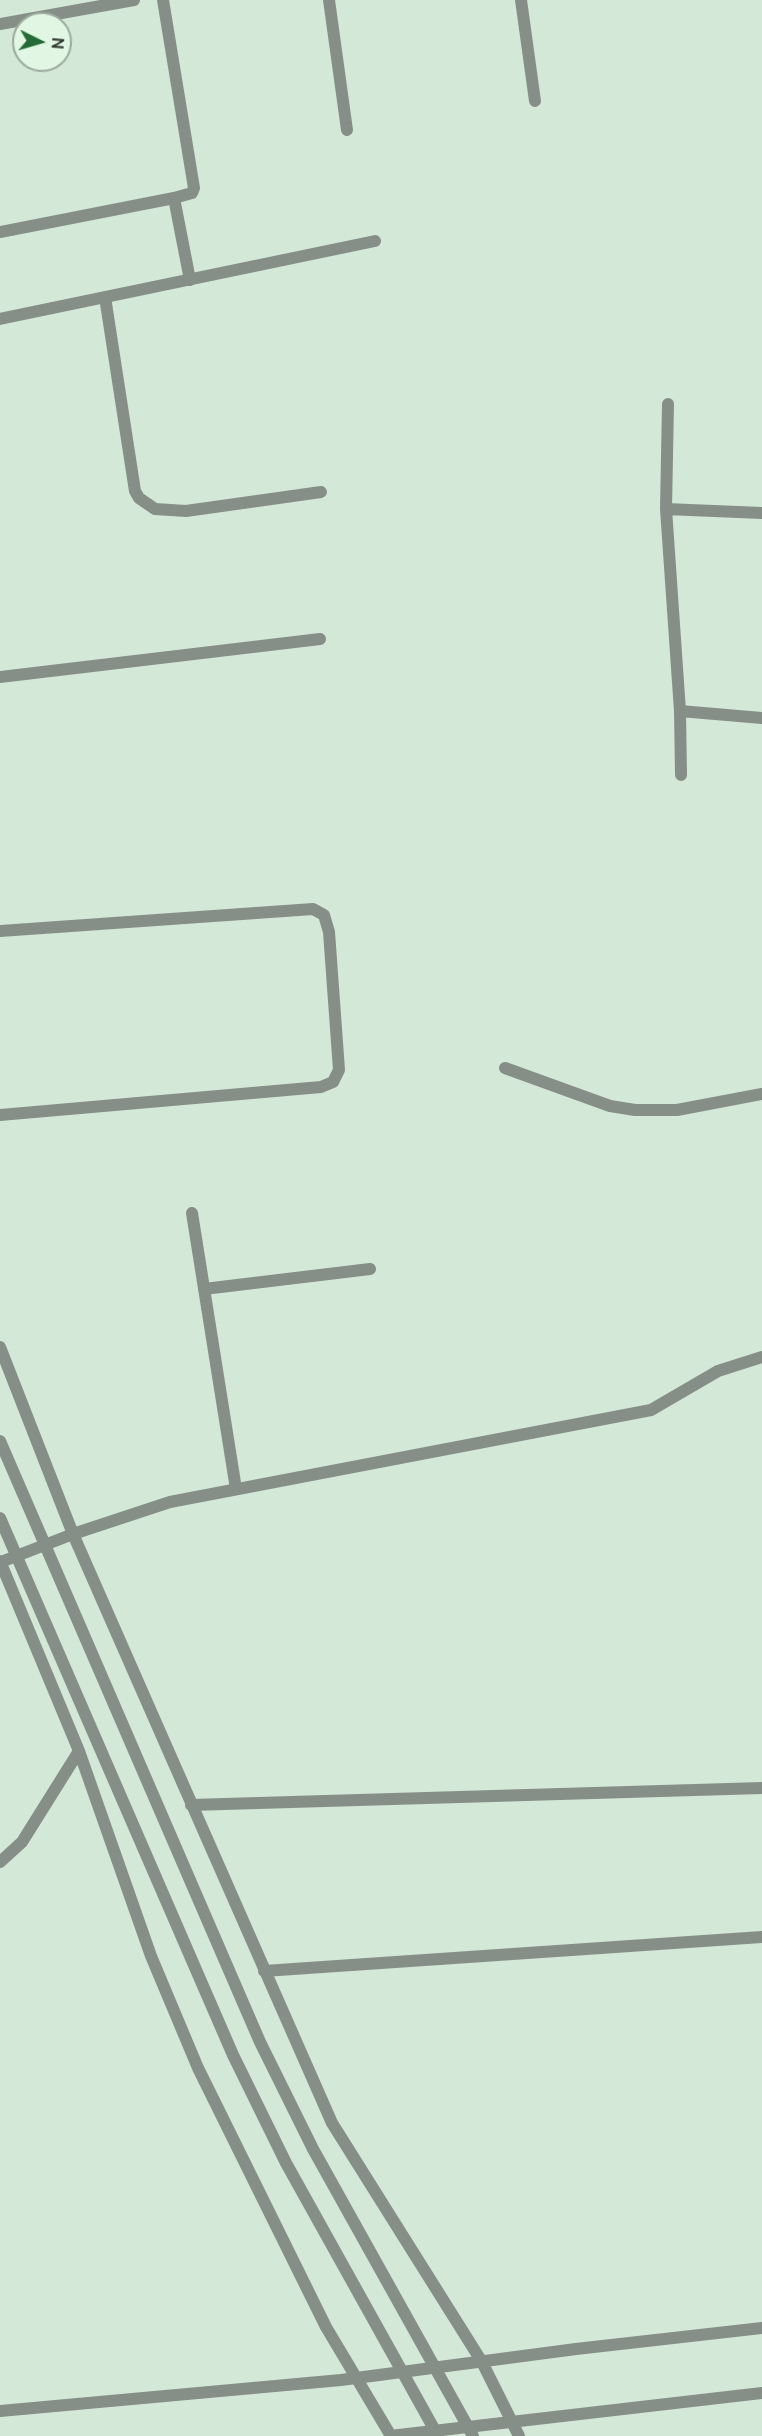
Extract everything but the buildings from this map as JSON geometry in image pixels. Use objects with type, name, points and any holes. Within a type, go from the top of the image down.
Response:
[{"type":"street","points":[[0,24],[134,0]]},
{"type":"street","points":[[0,232],[189,195],[194,188],[164,0]]},
{"type":"street","points":[[329,0],[347,130]]},
{"type":"street","points":[[521,0],[535,101]]},
{"type":"street","points":[[174,198],[190,280]]},
{"type":"street","points":[[0,319],[375,241]]},
{"type":"street","points":[[105,297],[135,491],[139,498],[155,509],[186,511],[321,492]]},
{"type":"street","points":[[668,404],[666,509],[680,711],[681,775]]},
{"type":"street","points":[[666,509],[762,513]]},
{"type":"street","points":[[0,676],[320,639]]},
{"type":"street","points":[[680,711],[762,717]]},
{"type":"street","points":[[0,931],[313,909],[324,915],[329,932],[339,1070],[333,1082],[321,1088],[0,1115]]},
{"type":"street","points":[[505,1068],[610,1106],[635,1110],[677,1110],[762,1094]]},
{"type":"street","points":[[192,1213],[236,1489]]},
{"type":"street","points":[[204,1288],[370,1269]]},
{"type":"street","points":[[0,1347],[73,1534],[333,2123],[482,2362],[519,2436]]},
{"type":"street","points":[[762,1356],[718,1371],[651,1410],[170,1502],[73,1534],[0,1562],[79,1751],[151,1956],[198,2067],[326,2328],[391,2436],[762,2393]]},
{"type":"street","points":[[0,1441],[260,2042],[313,2149],[473,2436]]},
{"type":"street","points":[[0,1518],[233,2055],[286,2163],[438,2436]]},
{"type":"street","points":[[0,1862],[22,1842],[79,1751]]},
{"type":"street","points":[[191,1805],[762,1788]]},
{"type":"street","points":[[264,1971],[762,1937]]},
{"type":"street","points":[[0,2411],[358,2379],[762,2328]]}]
